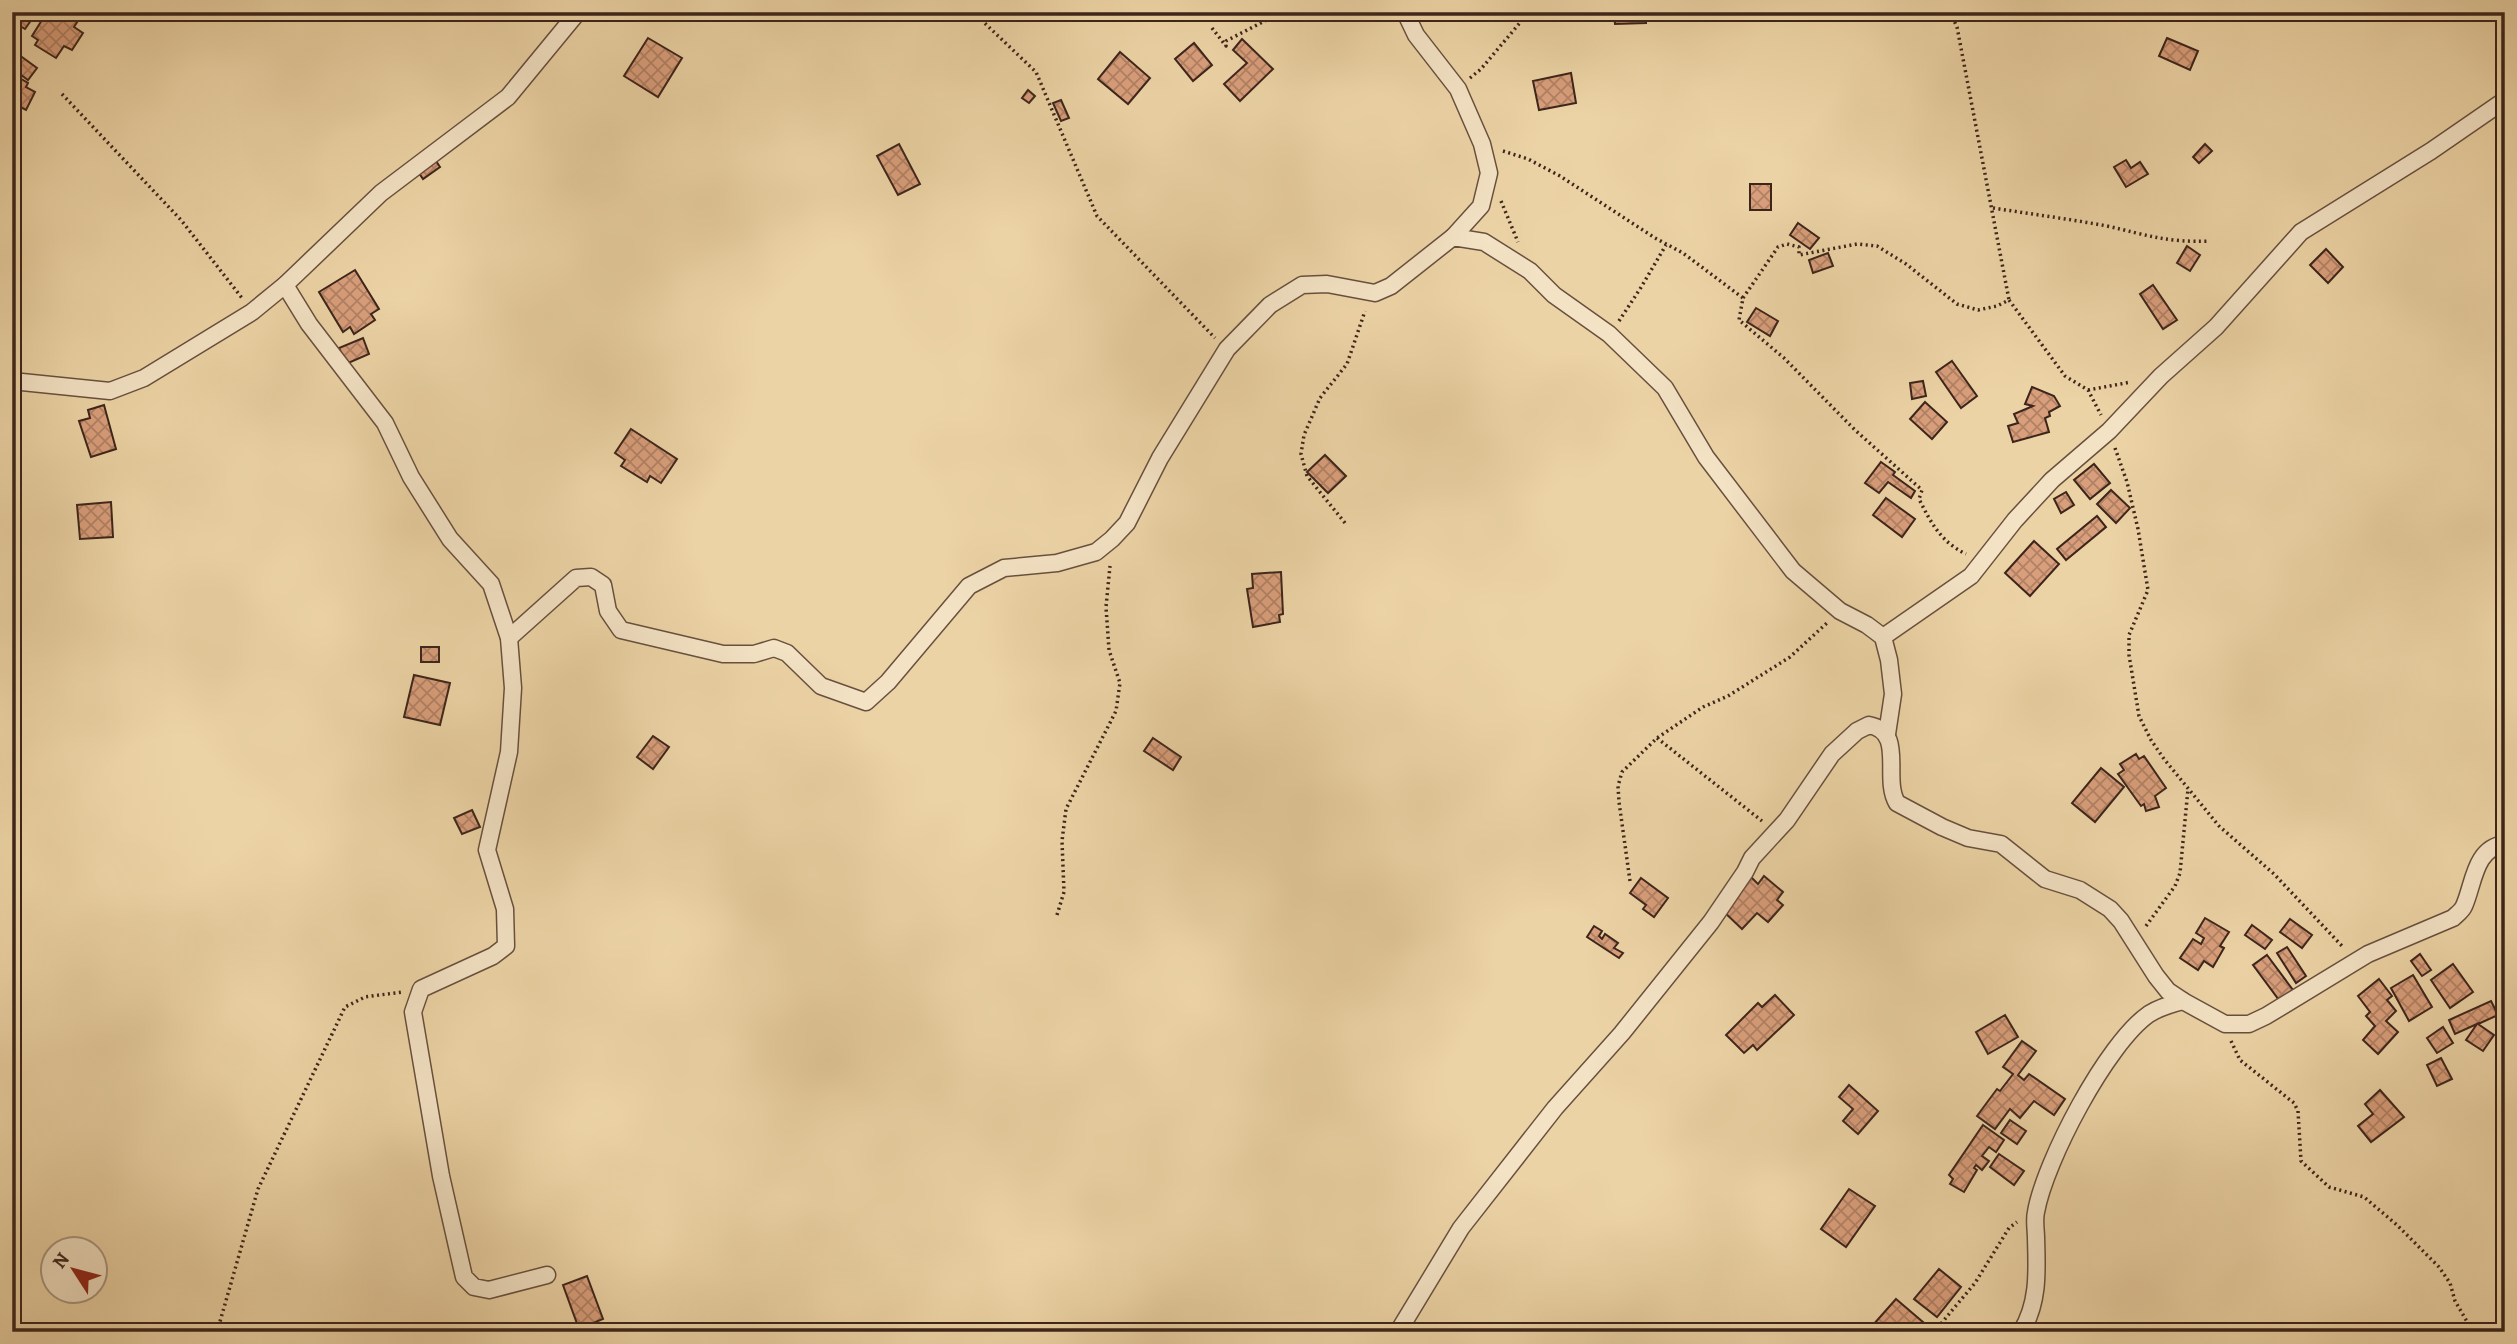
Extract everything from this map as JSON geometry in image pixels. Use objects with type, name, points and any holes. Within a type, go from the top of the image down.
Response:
[{"type":"street","points":[[12,381],[110,391],[144,378],[252,312],[285,285],[381,193],[508,97],[578,12]]},
{"type":"street","points":[[509,638],[576,578],[591,577],[603,585],[608,611],[621,630],[723,654],[754,654],[774,648],[787,653],[821,686],[866,702],[888,682],[969,586],[1004,568],[1057,563],[1096,552],[1127,523],[1160,458],[1227,349],[1270,305],[1302,285],[1327,284],[1375,293],[1391,286],[1453,237],[1481,206],[1489,173],[1482,144],[1458,89],[1416,35],[1405,12]]},
{"type":"street","points":[[1883,637],[1971,576],[2015,520],[2052,480],[2109,431],[2161,376],[2216,327],[2301,232],[2431,151],[2505,100]]},
{"type":"street","points":[[1453,237],[1484,242],[1530,271],[1554,295],[1609,334],[1665,388],[1706,457],[1793,570],[1840,611],[1883,637],[1893,694],[1887,734],[1890,743],[1891,784],[1897,803],[1968,838],[2001,844],[2045,879],[2080,890],[2110,909],[2121,921],[2156,976],[2168,991],[2183,1001],[2225,1024],[2249,1024],[2266,1016],[2368,954],[2453,918],[2463,908],[2479,862],[2497,845],[2505,844]]},
{"type":"street","points":[[285,285],[309,324],[386,423],[411,477],[450,539],[491,584],[509,638],[513,688],[509,752],[487,850],[505,909],[506,946],[494,956],[421,989],[414,1012],[441,1176],[464,1277],[474,1287],[489,1290],[547,1275]]},
{"type":"street","points":[[1398,1332],[1461,1228],[1555,1108],[1622,1033],[1711,922],[1745,873],[1752,858],[1776,832],[1832,754],[1868,725],[1879,727],[1887,734]]},
{"type":"street","points":[[2021,1332],[2034,1308],[2035,1216],[2040,1191],[2055,1152],[2081,1104],[2118,1047],[2147,1015],[2162,1006],[2183,1001]]},
{"type":"path","points":[[973,12],[1036,72],[1097,216],[1227,349]]},
{"type":"path","points":[[1212,28],[1226,46],[1226,41],[1282,12]]},
{"type":"path","points":[[1458,89],[1481,69],[1529,12]]},
{"type":"path","points":[[1950,12],[1957,27],[2009,300],[2065,376],[2088,390],[2109,431],[2127,482],[2148,590],[2129,635],[2129,655],[2139,716],[2151,740],[2219,827],[2274,874],[2334,941],[2346,949],[2368,954]]},
{"type":"path","points":[[62,94],[181,220],[252,312]]},
{"type":"path","points":[[1482,144],[1528,159],[1560,176],[1666,245],[1683,253],[1743,298]]},
{"type":"path","points":[[1489,173],[1530,271]]},
{"type":"path","points":[[1993,208],[2107,226],[2180,242],[2210,241]]},
{"type":"path","points":[[1983,562],[1941,538],[1919,499],[1923,490],[1855,430],[1784,358],[1739,320],[1743,298],[1778,247],[1787,244],[1800,247],[1799,255],[1857,244],[1877,246],[1906,264],[1957,303],[1979,310],[2009,300]]},
{"type":"path","points":[[1609,334],[1666,245]]},
{"type":"path","points":[[1345,523],[1307,476],[1301,454],[1304,435],[1320,398],[1347,365],[1362,316],[1375,293]]},
{"type":"path","points":[[2088,390],[2161,376]]},
{"type":"path","points":[[1057,915],[1064,892],[1062,841],[1066,808],[1116,711],[1121,683],[1109,650],[1106,607],[1112,539]]},
{"type":"path","points":[[1630,881],[1618,786],[1622,772],[1657,738],[1703,707],[1728,696],[1790,657],[1840,611]]},
{"type":"path","points":[[1657,738],[1776,832]]},
{"type":"path","points":[[2134,942],[2175,886],[2180,873],[2188,789]]},
{"type":"path","points":[[217,1332],[258,1189],[345,1007],[365,997],[421,989]]},
{"type":"path","points":[[2225,1024],[2233,1049],[2240,1060],[2294,1104],[2298,1111],[2301,1161],[2329,1187],[2364,1198],[2397,1224],[2445,1275],[2455,1301],[2473,1332]]},
{"type":"path","points":[[1934,1332],[1975,1283],[2009,1228],[2021,1219],[2035,1216]]},
{"type":"building","points":[[17,12],[30,12],[34,16],[25,29],[12,21]]},
{"type":"building","points":[[47,12],[76,12],[81,16],[74,27],[83,33],[72,50],[64,46],[56,58],[35,45],[38,40],[32,36]]},
{"type":"building","points":[[1614,12],[1663,12],[1662,20],[1646,19],[1646,23],[1615,24]]},
{"type":"building","points":[[648,38],[682,58],[658,97],[624,76]]},
{"type":"building","points":[[2167,38],[2198,51],[2190,70],[2159,56]]},
{"type":"building","points":[[1242,39],[1273,69],[1240,101],[1224,84],[1247,63],[1233,50]]},
{"type":"building","points":[[1194,43],[1212,65],[1193,81],[1175,59]]},
{"type":"building","points":[[1120,52],[1150,78],[1128,104],[1098,79]]},
{"type":"building","points":[[22,57],[37,68],[28,80],[13,69]]},
{"type":"building","points":[[1571,73],[1576,103],[1539,110],[1533,81]]},
{"type":"building","points":[[16,76],[28,83],[26,87],[35,92],[26,110],[12,103],[12,80]]},
{"type":"building","points":[[1028,90],[1035,96],[1029,103],[1022,98]]},
{"type":"building","points":[[1061,100],[1069,118],[1061,121],[1053,103]]},
{"type":"building","points":[[899,144],[920,184],[898,195],[877,156]]},
{"type":"building","points":[[2205,144],[2212,151],[2199,163],[2193,157]]},
{"type":"building","points":[[2126,160],[2131,168],[2140,162],[2148,174],[2126,187],[2114,167]]},
{"type":"building","points":[[436,161],[440,167],[423,179],[419,173]]},
{"type":"building","points":[[1750,184],[1771,184],[1771,210],[1750,210]]},
{"type":"building","points":[[1798,223],[1819,238],[1810,249],[1790,235]]},
{"type":"building","points":[[2187,246],[2200,255],[2190,271],[2177,263]]},
{"type":"building","points":[[2326,249],[2343,267],[2328,283],[2310,265]]},
{"type":"building","points":[[1828,253],[1833,266],[1813,273],[1809,260]]},
{"type":"building","points":[[355,270],[379,309],[371,314],[375,320],[354,334],[350,327],[343,332],[319,292]]},
{"type":"building","points":[[2153,285],[2177,320],[2163,329],[2140,294]]},
{"type":"building","points":[[1756,308],[1778,321],[1770,336],[1747,322]]},
{"type":"building","points":[[363,338],[369,354],[346,364],[339,348]]},
{"type":"building","points":[[1952,361],[1977,396],[1961,408],[1936,372]]},
{"type":"building","points":[[1923,381],[1926,396],[1912,399],[1910,383]]},
{"type":"building","points":[[2032,387],[2054,396],[2060,406],[2049,412],[2050,416],[2045,418],[2049,432],[2013,442],[2008,426],[2018,423],[2014,414],[2033,406],[2025,404]]},
{"type":"building","points":[[1925,402],[1947,422],[1932,439],[1910,419]]},
{"type":"building","points":[[104,405],[116,449],[91,457],[79,421],[90,418],[88,410]]},
{"type":"building","points":[[631,429],[677,459],[661,483],[650,476],[647,482],[621,466],[625,460],[615,453]]},
{"type":"building","points":[[1325,455],[1346,476],[1328,493],[1307,472]]},
{"type":"building","points":[[1881,462],[1895,472],[1893,475],[1915,491],[1911,498],[1888,482],[1879,493],[1865,483]]},
{"type":"building","points":[[2094,464],[2110,483],[2090,499],[2074,480]]},
{"type":"building","points":[[2111,490],[2130,508],[2116,523],[2097,504]]},
{"type":"building","points":[[2066,492],[2074,505],[2061,513],[2054,499]]},
{"type":"building","points":[[1886,498],[1915,519],[1902,537],[1873,515]]},
{"type":"building","points":[[111,502],[113,537],[80,539],[77,505]]},
{"type":"building","points":[[2097,516],[2106,527],[2066,560],[2057,549]]},
{"type":"building","points":[[2034,541],[2059,564],[2030,596],[2005,573]]},
{"type":"building","points":[[1281,572],[1283,614],[1279,615],[1280,622],[1253,627],[1247,589],[1253,588],[1252,574]]},
{"type":"building","points":[[421,647],[439,647],[439,662],[421,662]]},
{"type":"building","points":[[414,675],[450,683],[440,725],[404,717]]},
{"type":"building","points":[[653,736],[669,747],[653,769],[637,757]]},
{"type":"building","points":[[1153,738],[1181,757],[1173,770],[1144,751]]},
{"type":"building","points":[[2136,754],[2139,759],[2144,756],[2166,788],[2155,796],[2159,807],[2146,811],[2144,804],[2141,806],[2118,774],[2124,770],[2120,764]]},
{"type":"building","points":[[2101,768],[2124,787],[2095,822],[2072,803]]},
{"type":"building","points":[[472,810],[480,827],[462,834],[454,818]]},
{"type":"building","points":[[1764,876],[1783,892],[1777,900],[1783,905],[1768,922],[1757,913],[1742,929],[1722,910],[1751,877],[1758,884]]},
{"type":"building","points":[[1641,878],[1668,898],[1654,917],[1643,909],[1646,905],[1630,893]]},
{"type":"building","points":[[2205,918],[2229,932],[2220,946],[2224,948],[2213,967],[2204,961],[2198,970],[2180,958],[2193,939],[2201,944],[2204,938],[2196,933]]},
{"type":"building","points":[[2290,919],[2312,935],[2302,948],[2280,932]]},
{"type":"building","points":[[2252,925],[2272,940],[2265,949],[2245,935]]},
{"type":"building","points":[[1594,926],[1602,931],[1599,936],[1602,939],[1605,934],[1618,943],[1614,948],[1623,953],[1619,958],[1587,937]]},
{"type":"building","points":[[2287,947],[2306,976],[2296,983],[2277,953]]},
{"type":"building","points":[[2420,954],[2431,970],[2422,976],[2411,961]]},
{"type":"building","points":[[2267,955],[2293,990],[2279,1000],[2253,965]]},
{"type":"building","points":[[2453,964],[2473,992],[2450,1008],[2431,980]]},
{"type":"building","points":[[2413,975],[2432,1007],[2409,1021],[2391,988]]},
{"type":"building","points":[[2379,979],[2392,996],[2387,1000],[2396,1011],[2386,1021],[2398,1032],[2378,1054],[2363,1040],[2375,1026],[2366,1016],[2370,1012],[2358,996]]},
{"type":"building","points":[[1775,995],[1794,1015],[1757,1050],[1753,1045],[1744,1053],[1726,1035],[1758,1003],[1762,1007]]},
{"type":"building","points":[[2491,1001],[2498,1015],[2478,1024],[2494,1035],[2483,1051],[2466,1040],[2477,1024],[2455,1034],[2449,1020]]},
{"type":"building","points":[[2005,1015],[2018,1037],[1988,1054],[1976,1032]]},
{"type":"building","points":[[2443,1027],[2453,1043],[2437,1053],[2427,1038]]},
{"type":"building","points":[[2022,1041],[2036,1051],[2018,1075],[2024,1080],[2029,1074],[2065,1099],[2054,1115],[2034,1101],[2020,1118],[2010,1109],[1995,1129],[1977,1116],[1997,1089],[2000,1091],[2013,1074],[2003,1067]]},
{"type":"building","points":[[2441,1058],[2452,1079],[2437,1086],[2427,1065]]},
{"type":"building","points":[[1849,1085],[1878,1111],[1858,1134],[1843,1121],[1853,1109],[1839,1097]]},
{"type":"building","points":[[2380,1090],[2404,1117],[2371,1142],[2358,1126],[2373,1114],[2365,1104]]},
{"type":"building","points":[[2010,1120],[2026,1131],[2017,1144],[2001,1133]]},
{"type":"building","points":[[1983,1125],[2004,1140],[1996,1152],[1989,1147],[1982,1156],[1989,1161],[1982,1170],[1976,1165],[1974,1168],[1977,1170],[1964,1192],[1950,1184],[1953,1179],[1949,1175]]},
{"type":"building","points":[[1999,1154],[2024,1171],[2014,1185],[1990,1167]]},
{"type":"building","points":[[1849,1189],[1875,1206],[1846,1247],[1821,1229]]},
{"type":"building","points":[[1939,1269],[1961,1287],[1937,1317],[1914,1299]]},
{"type":"building","points":[[587,1276],[603,1319],[593,1323],[595,1328],[586,1331],[585,1326],[579,1329],[563,1285]]},
{"type":"building","points":[[1896,1299],[1924,1323],[1917,1332],[1881,1332],[1873,1325]]}]
